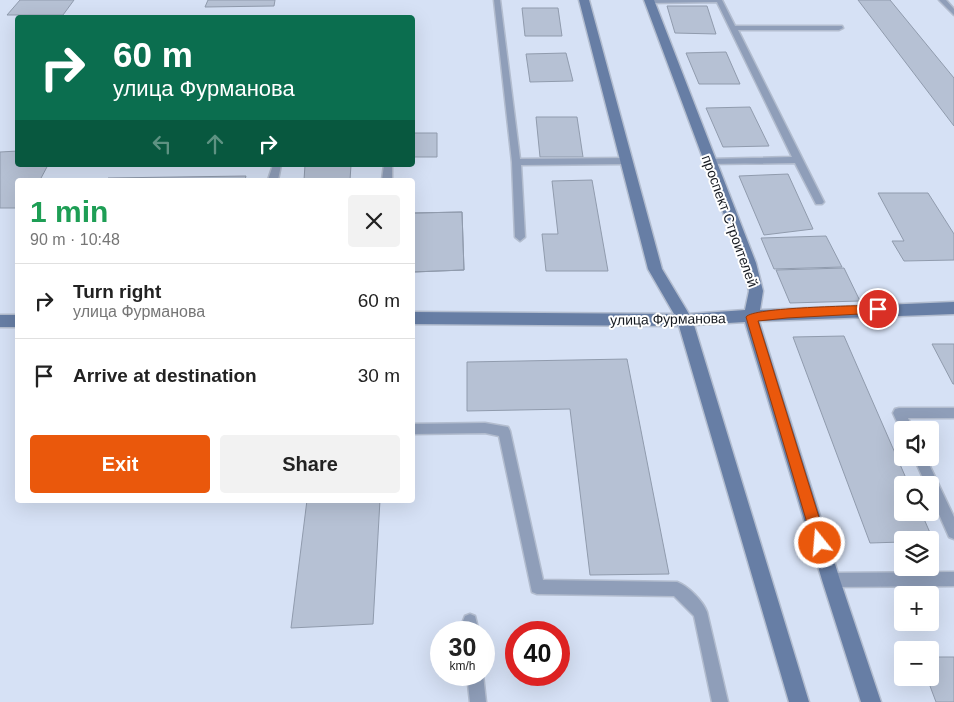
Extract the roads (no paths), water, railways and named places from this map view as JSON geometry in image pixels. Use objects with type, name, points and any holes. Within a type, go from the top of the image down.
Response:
[{"type":"street","points":[[584,0],[655,269],[668,295],[685,320],[799,702]]},
{"type":"street","name":"проспект Строителей","points":[[650,1],[749,263],[756,291],[751,317],[831,580],[872,702]]},
{"type":"street","name":"улица Фурманова","points":[[415,318],[685,320],[795,313],[954,308]]},
{"type":"street","points":[[0,321],[15,320]]},
{"type":"lane","points":[[497,0],[516,162],[520,237]]},
{"type":"lane","points":[[650,1],[718,0],[819,202]]},
{"type":"lane","points":[[942,0],[954,13]]},
{"type":"lane","points":[[733,28],[839,28]]},
{"type":"lane","points":[[516,162],[626,160]]},
{"type":"lane","points":[[710,162],[798,160]]},
{"type":"lane","points":[[903,421],[899,413],[954,412]]},
{"type":"lane","points":[[415,429],[486,428],[504,431],[537,588],[677,590],[700,612],[720,702]]},
{"type":"lane","points":[[924,466],[954,532]]},
{"type":"lane","points":[[831,580],[954,579]]},
{"type":"lane","points":[[476,686],[478,702]]}]
